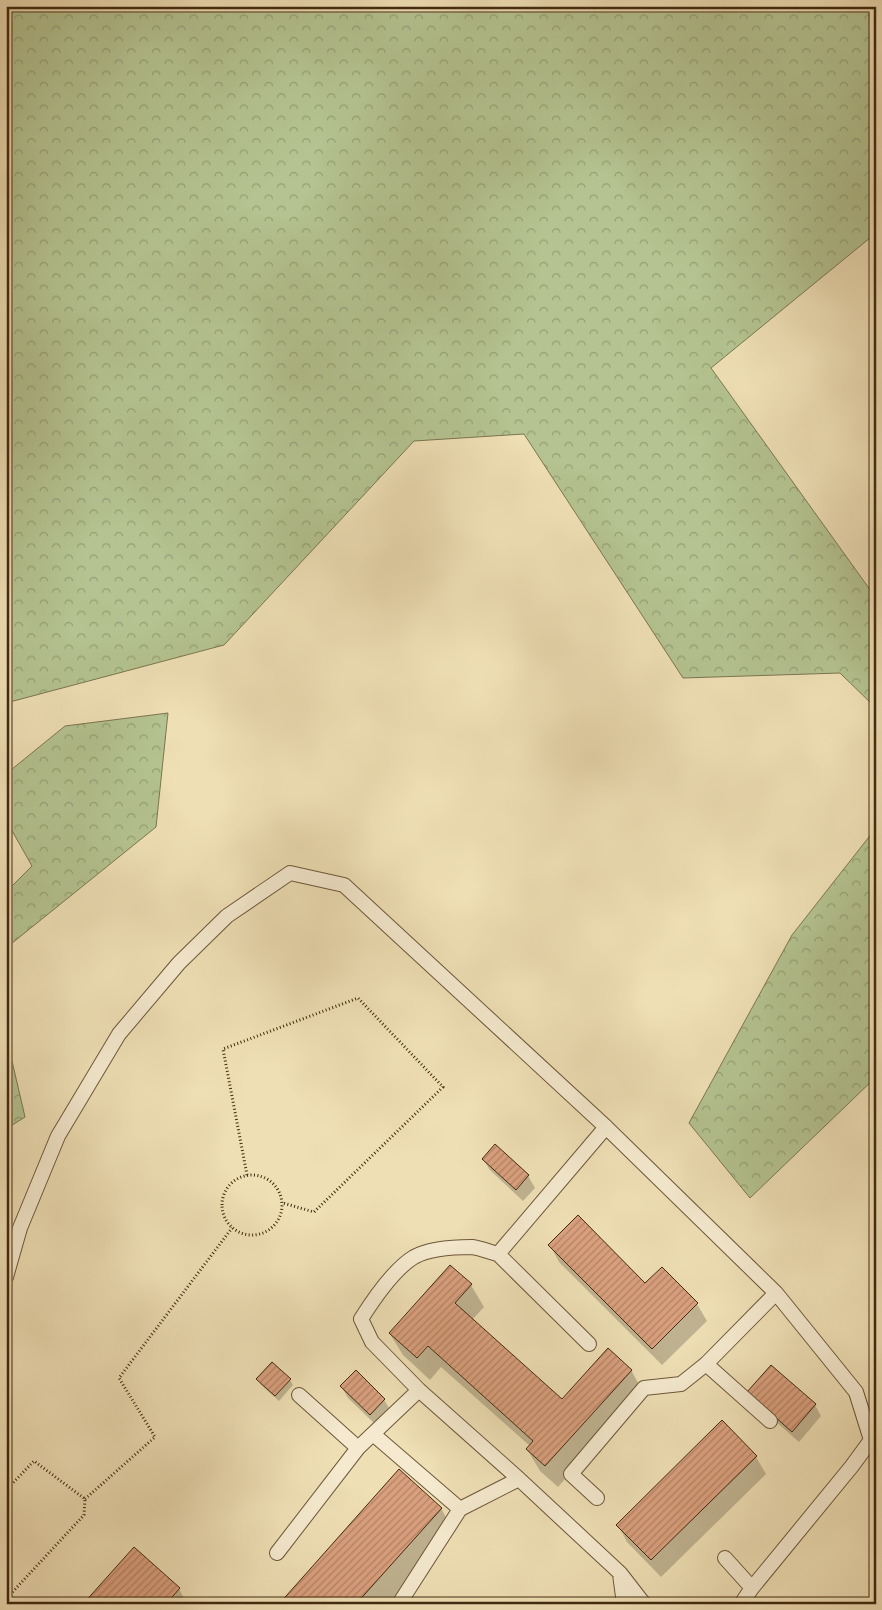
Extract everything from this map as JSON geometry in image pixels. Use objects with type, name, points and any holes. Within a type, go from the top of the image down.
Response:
[{"type":"lane","points":[[6,1277],[20,1228],[58,1136],[119,1034],[179,963],[228,916],[290,873],[344,884],[606,1127],[776,1293],[856,1392],[871,1440],[741,1604]]},
{"type":"lane","points":[[498,1254],[606,1127]]},
{"type":"lane","points":[[589,1344],[498,1254],[473,1247],[436,1249],[414,1258],[396,1273],[374,1298],[361,1319],[372,1342],[419,1390],[519,1479],[620,1573],[644,1604]]},
{"type":"lane","points":[[597,1498],[571,1474],[644,1388],[681,1384],[706,1364],[776,1293]]},
{"type":"lane","points":[[706,1364],[770,1421]]},
{"type":"lane","points":[[277,1552],[358,1448],[419,1390]]},
{"type":"lane","points":[[299,1395],[358,1448]]},
{"type":"lane","points":[[373,1434],[460,1509]]},
{"type":"lane","points":[[398,1604],[460,1509],[519,1479]]},
{"type":"lane","points":[[725,1558],[752,1588]]},
{"type":"lane","points":[[620,1573],[624,1604]]},
{"type":"path","points":[[247,1175],[223,1048],[358,998],[443,1086],[314,1212],[283,1203]]},
{"type":"path","points":[[247,1175],[266,1178],[277,1187],[283,1203],[281,1215],[274,1226],[265,1233],[248,1235],[232,1228],[224,1218],[222,1208],[224,1194],[232,1182],[247,1175]]},
{"type":"path","points":[[6,1599],[84,1515],[85,1499],[155,1437],[119,1378],[232,1228]]},
{"type":"path","points":[[6,1490],[34,1461],[85,1499]]},
{"type":"green space","points":[[6,6],[876,6],[876,233],[711,368],[876,598],[876,708],[840,673],[683,678],[524,434],[414,441],[224,645],[6,703]]},
{"type":"green space","points":[[168,713],[156,827],[6,948],[6,892],[32,866],[6,820],[6,774],[65,726]]},
{"type":"green space","points":[[876,828],[876,1077],[750,1198],[689,1123],[792,935]]},
{"type":"green space","points":[[6,1054],[12,1061],[25,1117],[6,1129]]},
{"type":"building","points":[[495,1144],[529,1175],[516,1190],[482,1159]]},
{"type":"building","points":[[578,1215],[645,1283],[662,1267],[698,1303],[652,1349],[548,1245]]},
{"type":"building","points":[[450,1265],[472,1284],[455,1303],[562,1399],[608,1348],[632,1370],[545,1466],[526,1449],[533,1441],[428,1346],[417,1358],[389,1333]]},
{"type":"building","points":[[272,1362],[291,1379],[275,1396],[256,1379]]},
{"type":"building","points":[[771,1365],[816,1404],[792,1432],[747,1392]]},
{"type":"building","points":[[356,1370],[385,1399],[370,1415],[340,1386]]},
{"type":"building","points":[[722,1420],[757,1456],[651,1560],[616,1525]]},
{"type":"building","points":[[399,1469],[442,1508],[356,1604],[279,1604]]},
{"type":"building","points":[[134,1547],[180,1588],[166,1604],[83,1604]]}]
